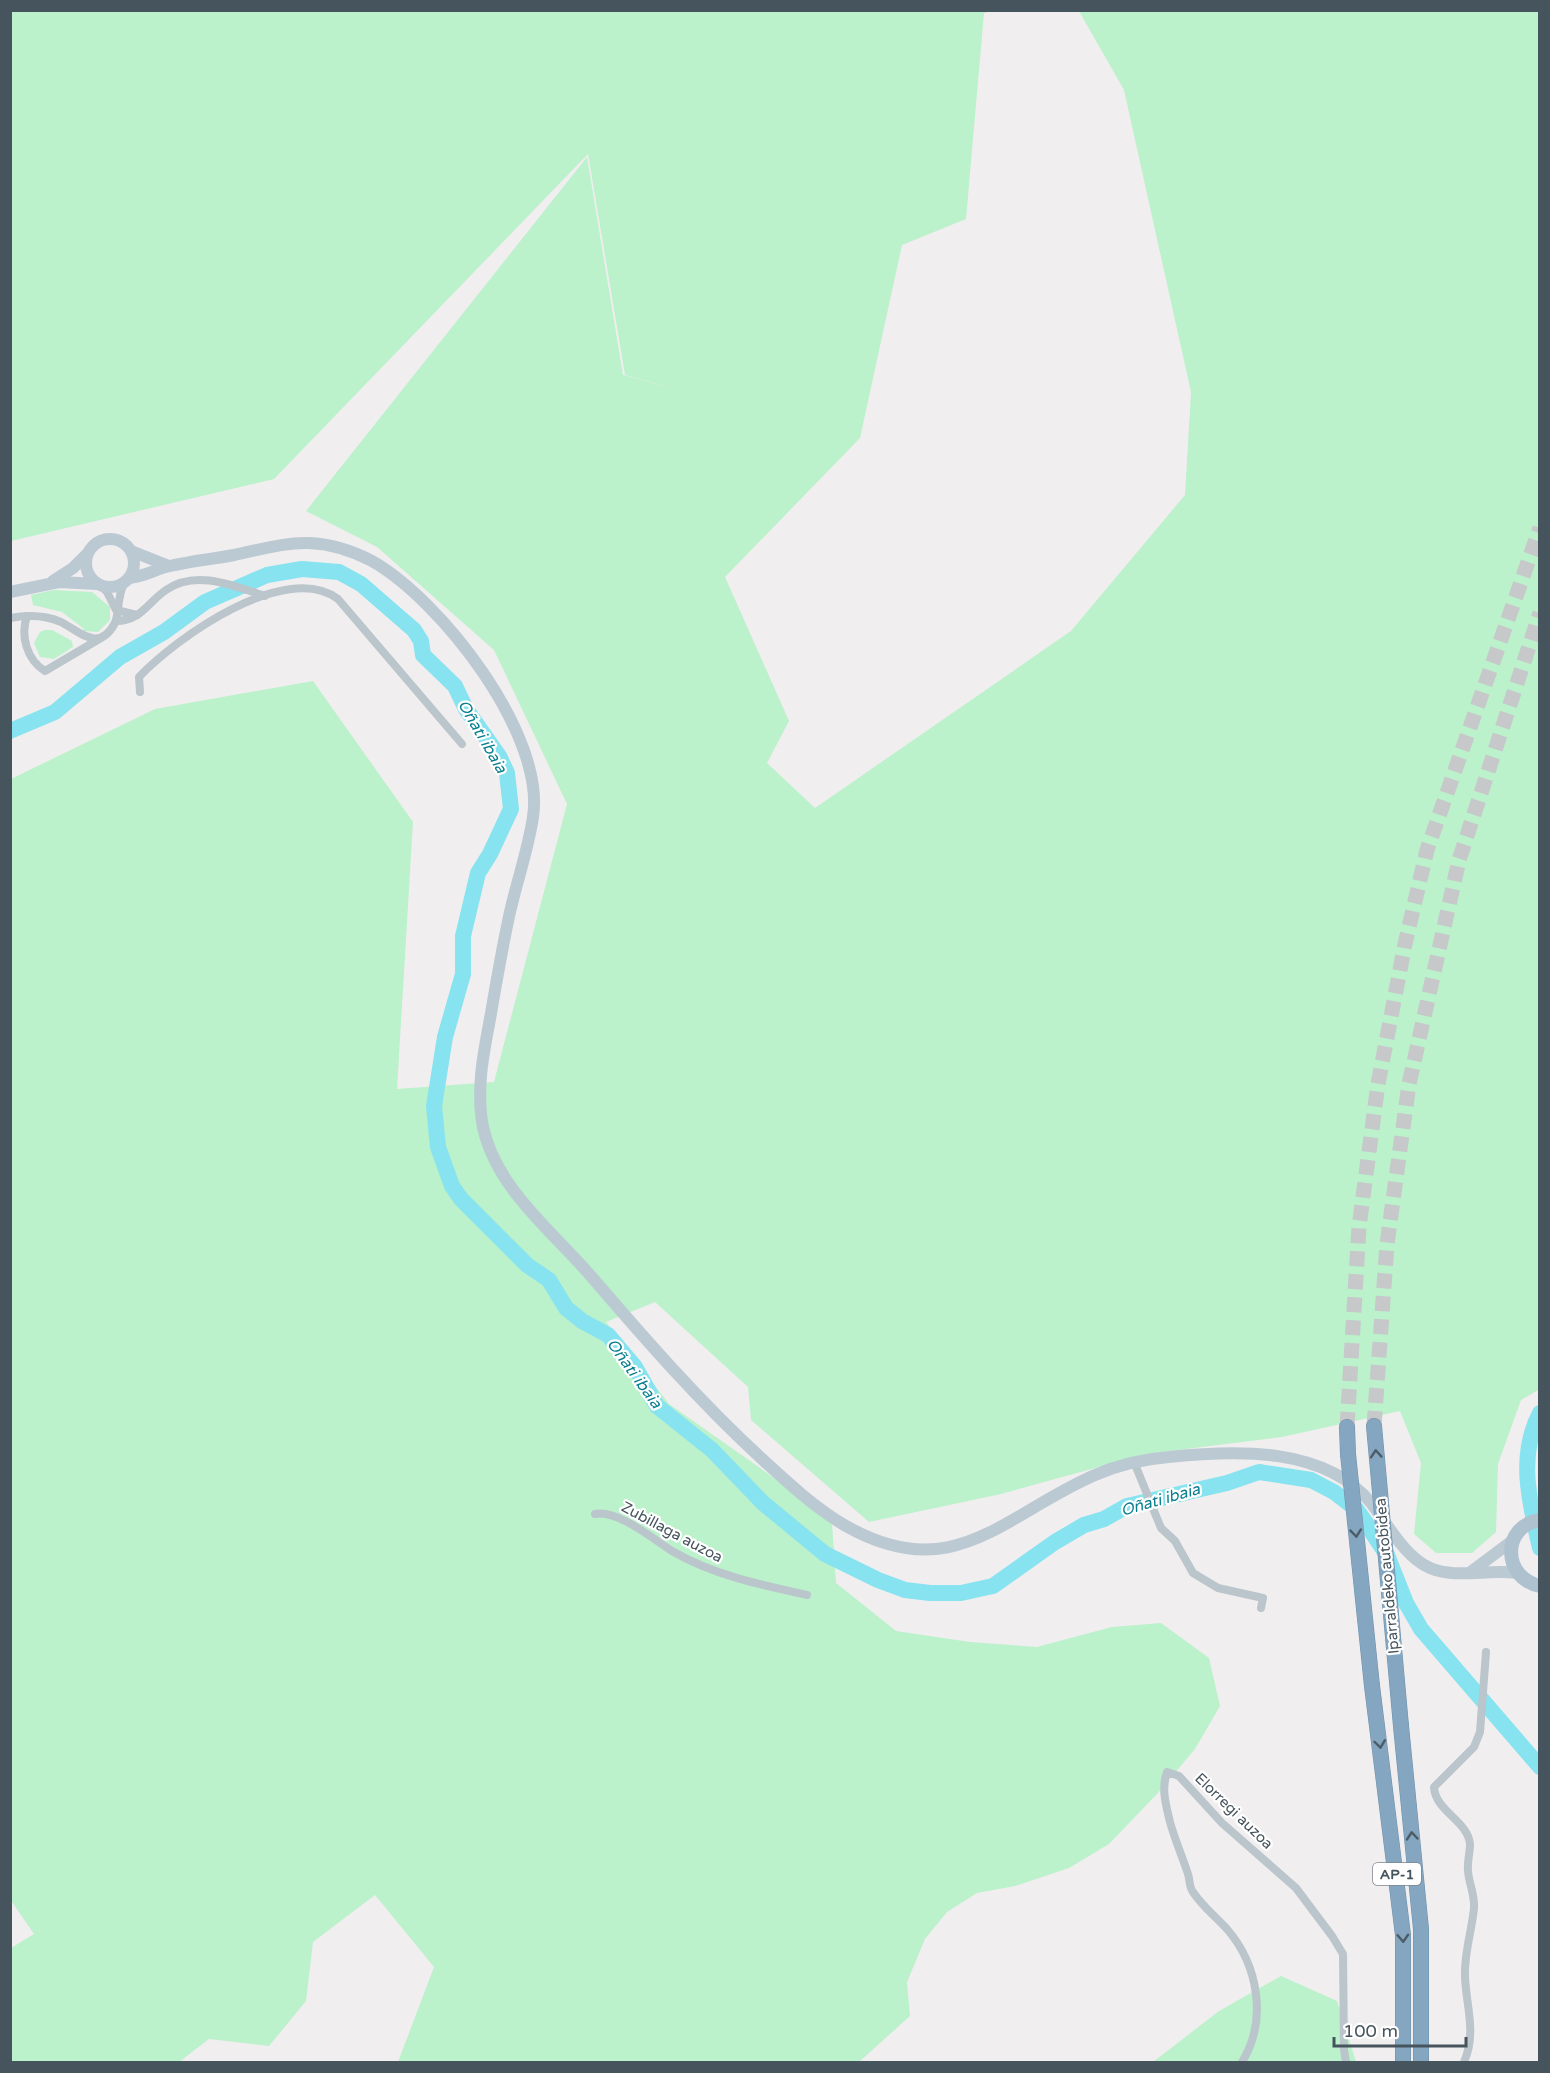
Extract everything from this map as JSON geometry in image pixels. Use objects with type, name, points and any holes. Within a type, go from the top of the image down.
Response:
[{"type":"highway","name":"Iparraldeko autobidea","points":[[1374,1426],[1421,1929],[1421,2062]]},
{"type":"highway","name":"Iparraldeko autobidea","points":[[1347,1427],[1372,1686],[1403,1935],[1403,2062]]},
{"type":"main road","points":[[50,583],[73,568],[102,540],[112,538],[121,541],[131,551],[169,566]]},
{"type":"main road","points":[[10,592],[68,581],[111,588],[169,566],[294,543],[313,543],[348,550],[389,572],[416,595],[456,638],[482,672],[523,745],[531,765],[535,798],[531,831],[508,919],[482,1064],[481,1108],[489,1147],[517,1195],[642,1337],[734,1433],[830,1517],[874,1540],[909,1548],[939,1549],[985,1537],[1096,1474],[1134,1462],[1209,1454],[1280,1457],[1319,1466],[1338,1476],[1366,1497],[1416,1559],[1436,1570],[1454,1573],[1472,1571],[1516,1573],[1538,1586]]},
{"type":"main road","points":[[126,581],[135,564],[131,551]]},
{"type":"main road","points":[[88,553],[87,571],[99,585]]},
{"type":"main road","points":[[1472,1571],[1512,1541],[1524,1525],[1539,1520]]},
{"type":"main road","points":[[1512,1541],[1510,1558],[1516,1573]]},
{"type":"street","points":[[27,616],[25,622],[30,659],[45,671],[103,636],[116,621],[129,619],[150,607],[165,590],[177,584],[207,580],[224,582],[265,596]]},
{"type":"street","points":[[116,621],[118,595],[126,581]]},
{"type":"street","points":[[99,585],[107,592],[116,610]]},
{"type":"street","points":[[140,692],[139,677],[169,648],[198,626],[281,591],[326,590],[338,599],[462,744]]},
{"type":"street","points":[[116,610],[137,615]]},
{"type":"street","points":[[10,618],[27,616],[60,622],[87,638],[103,636]]},
{"type":"street","points":[[1134,1462],[1145,1484],[1161,1528],[1175,1541],[1193,1573],[1214,1587],[1263,1598],[1261,1608]]},
{"type":"street","name":"Zubillaga auzoa","points":[[595,1514],[605,1512],[619,1518],[676,1553],[716,1572],[807,1595]]},
{"type":"street","points":[[1464,2062],[1471,2047],[1472,2027],[1465,1976],[1474,1907],[1468,1873],[1470,1842],[1463,1829],[1437,1801],[1434,1787],[1473,1750],[1480,1732],[1486,1652]]},
{"type":"street","name":"Elorregi auzoa","points":[[1242,2062],[1250,2045],[1256,2014],[1257,1993],[1253,1977],[1242,1952],[1227,1930],[1191,1889],[1165,1801],[1164,1781],[1167,1772],[1179,1776],[1230,1829],[1296,1888],[1343,1954],[1346,2062]]},
{"type":"green space","points":[[11,11],[993,11],[984,13],[966,219],[902,245],[860,438],[725,577],[789,721],[767,763],[815,808],[1071,631],[1185,495],[1191,392],[1124,90],[1079,11],[1539,11],[1540,1389],[1521,1400],[1498,1464],[1496,1532],[1472,1553],[1436,1553],[1414,1534],[1421,1463],[1400,1411],[1282,1437],[1146,1454],[1001,1494],[869,1522],[751,1420],[748,1387],[655,1302],[606,1322],[669,1404],[777,1480],[832,1523],[836,1583],[896,1631],[970,1642],[1037,1647],[1112,1627],[1161,1623],[1209,1658],[1220,1706],[1195,1749],[1157,1794],[1109,1844],[1069,1868],[1015,1886],[977,1893],[947,1912],[925,1939],[907,1982],[910,2016],[859,2062],[398,2062],[434,1967],[375,1895],[313,1942],[306,2001],[269,2046],[209,2039],[179,2062],[11,2062],[11,1948],[34,1934],[10,1899],[11,779],[155,709],[313,681],[413,822],[397,1089],[494,1082],[567,804],[494,650],[377,547],[306,511],[587,157],[623,375],[687,392],[625,375],[588,154],[274,479],[11,541]]},
{"type":"green space","points":[[54,590],[92,592],[110,607],[110,620],[98,632],[83,631],[84,629],[62,612],[33,605],[31,595]]},
{"type":"green space","points":[[52,630],[72,641],[73,647],[54,659],[40,657],[34,643],[40,632]]},
{"type":"green space","points":[[1281,1976],[1337,2001],[1356,2062],[1153,2062],[1219,2011]]},
{"type":"waterway","name":"Oñati ibaia","points":[[10,731],[55,712],[120,657],[164,632],[205,602],[267,575],[302,569],[339,572],[361,584],[414,630],[421,641],[423,655],[455,686],[466,709],[499,756],[507,773],[511,809],[490,854],[478,873],[463,936],[463,974],[445,1037],[434,1106],[438,1147],[452,1186],[461,1199],[527,1265],[549,1280],[566,1308],[582,1321],[608,1335],[635,1367],[657,1406],[712,1450],[763,1503],[825,1554],[878,1580],[905,1590],[930,1593],[961,1593],[993,1586],[1055,1542],[1084,1525],[1104,1519],[1127,1506],[1227,1483],[1259,1472],[1311,1480],[1334,1492],[1356,1509],[1387,1555],[1406,1603],[1421,1629],[1540,1767]]},
{"type":"waterway","points":[[1540,1413],[1533,1429],[1527,1463],[1530,1497],[1540,1548]]},
{"type":"tunnel","points":[[1347,1427],[1359,1227],[1378,1084],[1405,944],[1427,850],[1540,528]]},
{"type":"tunnel","points":[[1374,1426],[1387,1244],[1409,1084],[1459,860],[1540,613]]}]
